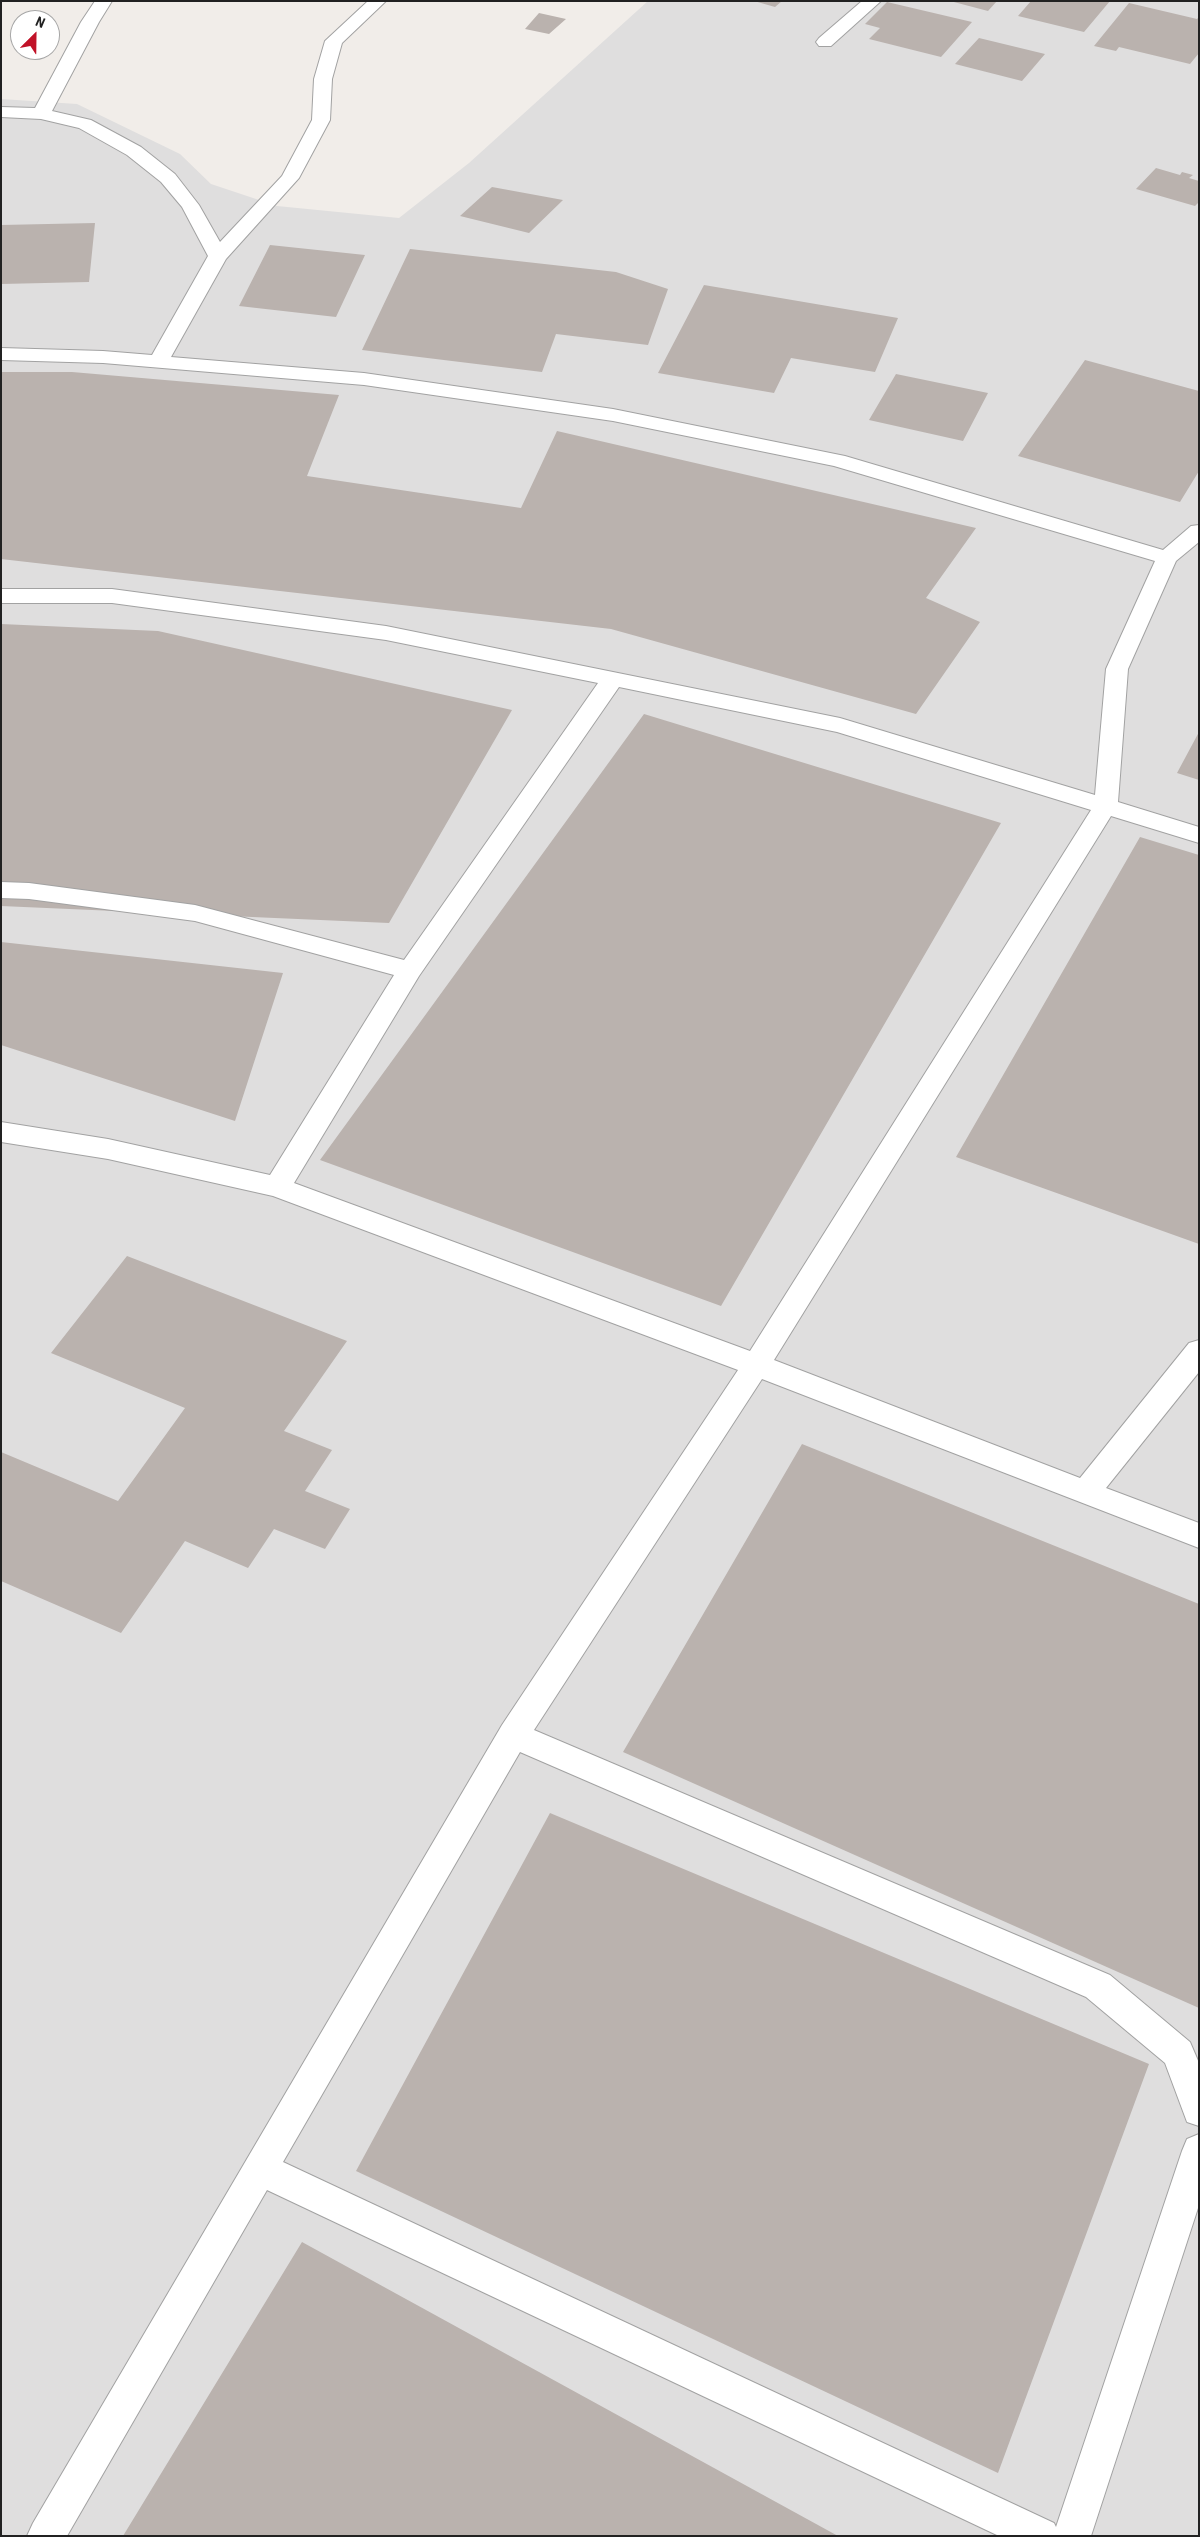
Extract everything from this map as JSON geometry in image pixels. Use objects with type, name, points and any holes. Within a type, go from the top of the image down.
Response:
[{"type":"street","points":[[41,114],[90,22],[104,1]]},
{"type":"street","points":[[159,362],[218,256],[290,178],[321,120],[323,78],[334,41],[378,1]]},
{"type":"street","points":[[825,42],[873,1]]},
{"type":"street","points":[[1,112],[41,114],[85,124],[134,151],[168,178],[190,205],[218,256]]},
{"type":"street","points":[[1,354],[103,357],[364,379],[612,415],[838,460],[1167,558]]},
{"type":"street","points":[[46,2536],[513,1735],[756,1365],[1106,806],[1117,669],[1167,558],[1199,531]]},
{"type":"street","points":[[1,596],[112,596],[366,630],[840,725],[1199,835]]},
{"type":"street","points":[[277,1186],[410,970],[612,680]]},
{"type":"street","points":[[1,890],[29,891],[195,913],[410,970]]},
{"type":"street","points":[[1,1132],[108,1149],[277,1186],[756,1365],[1199,1536]]},
{"type":"street","points":[[1086,1492],[1199,1351]]},
{"type":"street","points":[[513,1735],[1098,1986],[1178,2053],[1199,2110]]},
{"type":"street","points":[[1072,2536],[1199,2151]]},
{"type":"street","points":[[260,2169],[1041,2536]]},
{"type":"shaded area","points":[[648,1],[1199,1],[1199,2536],[1,2536],[1,99],[77,104],[180,154],[211,184],[277,206],[399,218],[469,163]]},
{"type":"building","points":[[754,1],[782,1],[775,7]]},
{"type":"building","points":[[950,1],[997,1],[988,11]]},
{"type":"building","points":[[1031,1],[1110,1],[1084,32],[1018,16]]},
{"type":"building","points":[[887,2],[972,22],[941,57],[869,39],[880,28],[865,24]]},
{"type":"building","points":[[1129,3],[1197,19],[1199,17],[1199,53],[1190,64],[1119,47],[1116,51],[1094,46]]},
{"type":"building","points":[[539,13],[566,19],[549,34],[525,29]]},
{"type":"building","points":[[979,38],[1045,54],[1022,81],[955,64]]},
{"type":"building","points":[[1156,168],[1180,175],[1182,172],[1193,175],[1189,178],[1199,181],[1199,202],[1195,206],[1136,189]]},
{"type":"building","points":[[492,187],[563,200],[529,233],[460,216]]},
{"type":"building","points":[[95,223],[89,282],[1,284],[1,225]]},
{"type":"building","points":[[270,245],[365,255],[336,317],[239,306]]},
{"type":"building","points":[[410,249],[616,272],[668,289],[648,345],[556,334],[542,372],[362,350]]},
{"type":"building","points":[[704,285],[898,318],[875,372],[791,358],[774,393],[658,373]]},
{"type":"building","points":[[1085,360],[1199,391],[1199,471],[1180,502],[1018,456]]},
{"type":"building","points":[[1,372],[72,372],[339,395],[307,476],[521,508],[557,431],[976,528],[926,598],[980,622],[916,714],[611,629],[1,559]]},
{"type":"building","points":[[896,374],[988,393],[963,441],[869,420]]},
{"type":"building","points":[[1,624],[158,631],[512,710],[389,923],[1,906]]},
{"type":"building","points":[[644,714],[1001,823],[721,1306],[320,1160]]},
{"type":"building","points":[[1199,732],[1199,780],[1177,773]]},
{"type":"building","points":[[1140,837],[1199,855],[1199,1244],[956,1157]]},
{"type":"building","points":[[1,942],[283,973],[235,1121],[1,1045]]},
{"type":"building","points":[[127,1256],[347,1341],[284,1431],[332,1450],[305,1491],[350,1509],[325,1549],[274,1529],[248,1568],[185,1541],[121,1633],[1,1581],[1,1452],[118,1501],[185,1408],[51,1353]]},
{"type":"building","points":[[802,1444],[1199,1604],[1199,2008],[623,1752]]},
{"type":"building","points":[[550,1813],[1149,2064],[998,2473],[356,2171]]},
{"type":"building","points":[[302,2242],[838,2536],[123,2536]]}]
